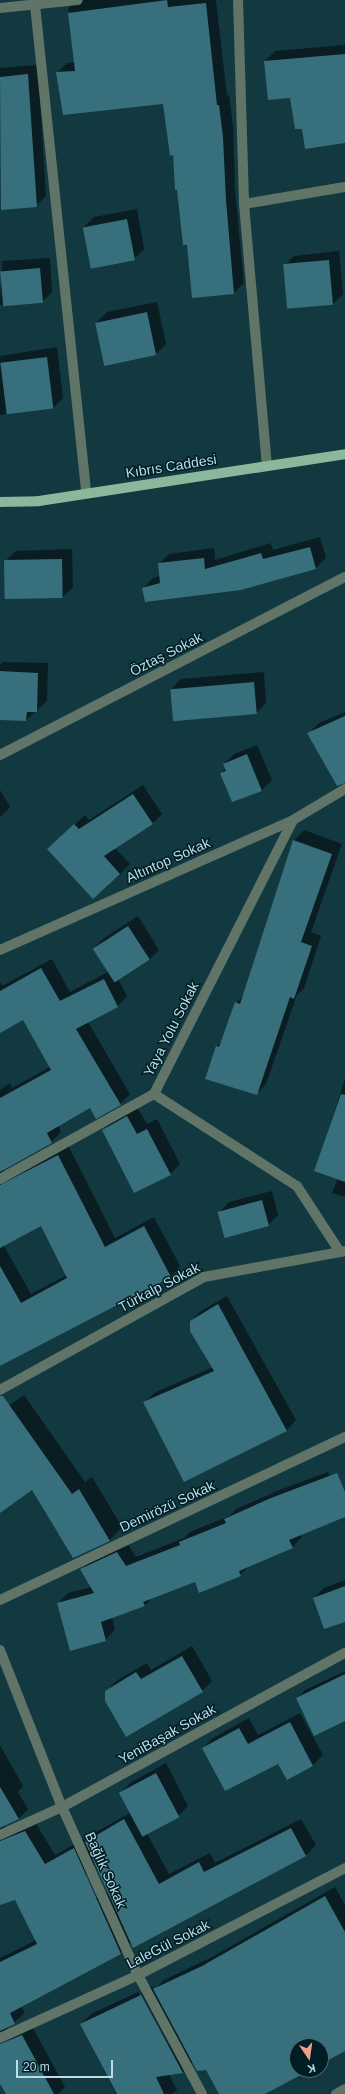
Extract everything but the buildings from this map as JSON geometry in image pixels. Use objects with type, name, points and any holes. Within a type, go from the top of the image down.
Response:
[{"type":"main road","name":"Kıbrıs Caddesi","points":[[0,502],[39,501],[345,454]]},
{"type":"street","points":[[0,8],[78,0]]},
{"type":"street","points":[[238,0],[244,204],[267,465]]},
{"type":"street","points":[[35,5],[86,494]]},
{"type":"street","points":[[244,204],[345,187]]},
{"type":"street","name":"Öztaş Sokak","points":[[0,755],[345,577]]},
{"type":"street","name":"Altıntop Sokak","points":[[0,950],[293,820],[345,789]]},
{"type":"street","name":"Yaya Yolu Sokak","points":[[0,1179],[154,1094],[293,820]]},
{"type":"street","points":[[154,1094],[297,1186],[343,1252]]},
{"type":"street","name":"Türkalp Sokak","points":[[0,1390],[204,1277],[343,1252]]},
{"type":"street","name":"Demirözü Sokak","points":[[0,1600],[345,1437]]},
{"type":"street","name":"Bağlık Sokak","points":[[0,1650],[62,1807],[138,1975],[202,2094]]},
{"type":"street","name":"YeniBaşak Sokak","points":[[0,1835],[62,1807],[345,1653]]},
{"type":"street","name":"LaleGül Sokak","points":[[0,2038],[138,1975],[345,1868]]},
{"type":"street","points":[[336,2094],[345,2089]]}]
